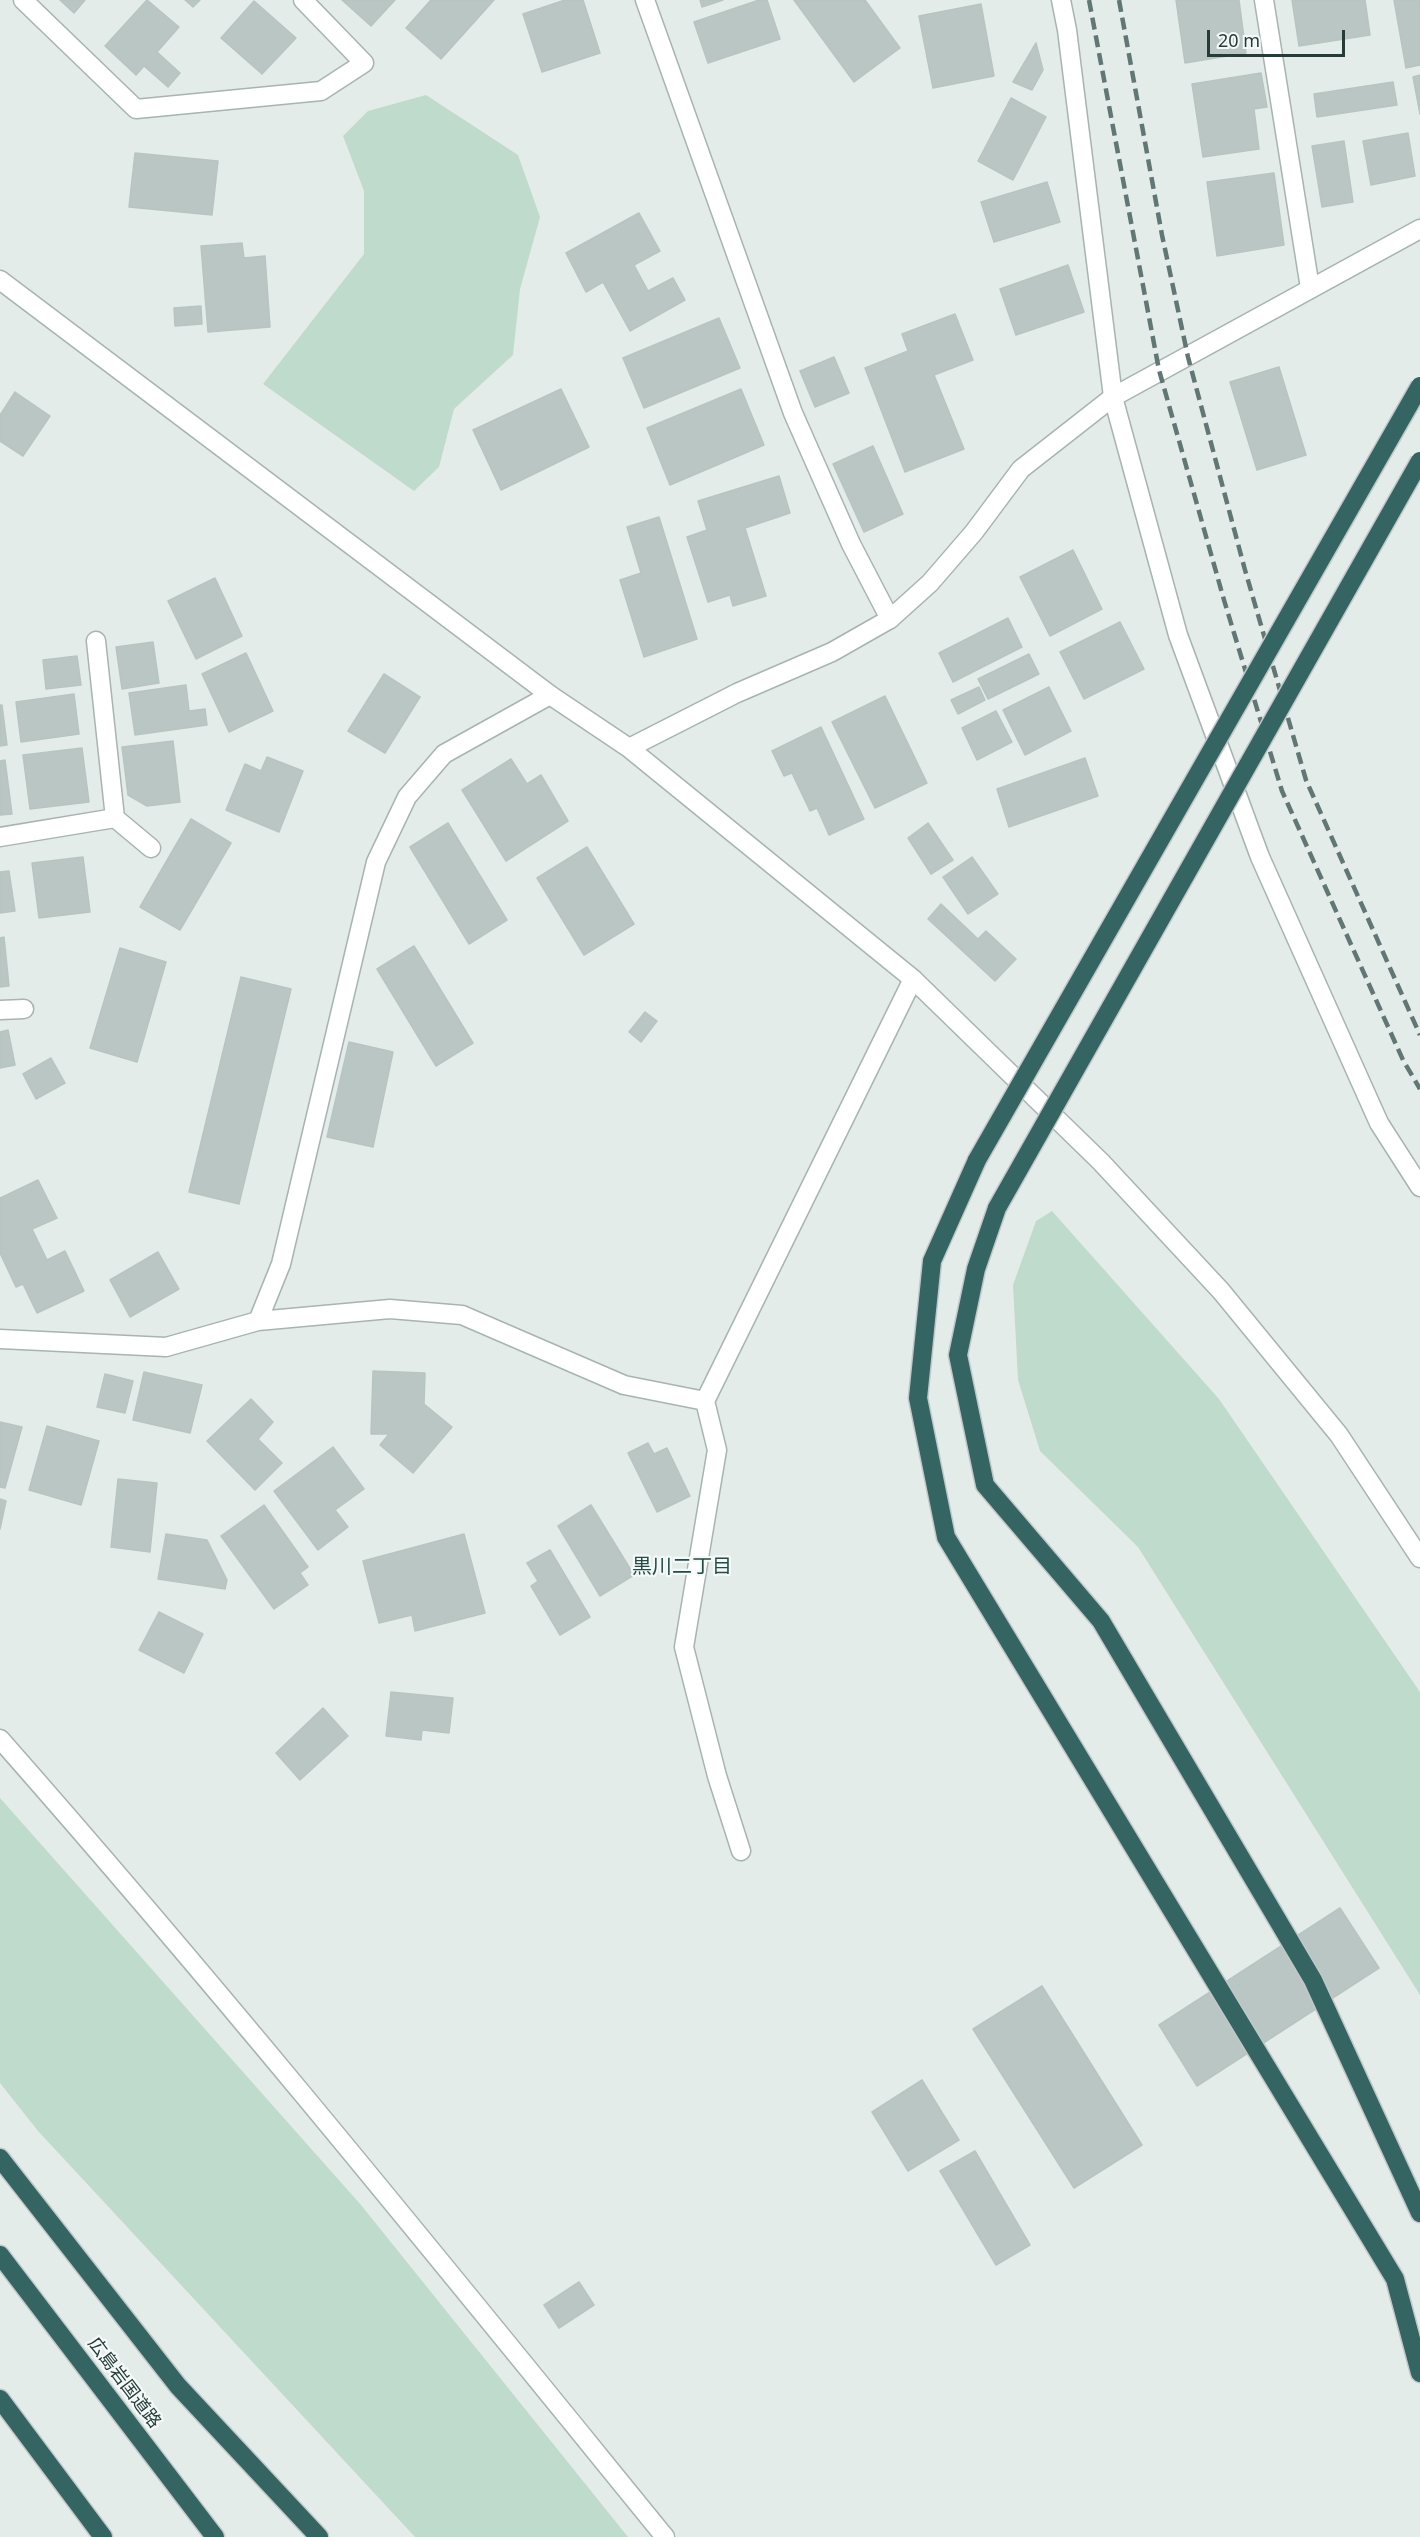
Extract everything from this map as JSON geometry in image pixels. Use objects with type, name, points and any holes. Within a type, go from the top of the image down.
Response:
[{"type":"highway","points":[[1420,386],[977,1160],[932,1261],[918,1398],[946,1538],[1395,2279],[1420,2325]]},
{"type":"highway","points":[[1420,461],[997,1208],[976,1269],[958,1354],[985,1485],[1101,1621],[1312,1980],[1420,2213]]},
{"type":"highway","points":[[1402,490],[1420,470]]},
{"type":"highway","points":[[0,2158],[178,2386],[319,2537]]},
{"type":"highway","name":"広島岩国道路","points":[[0,2255],[215,2537]]},
{"type":"highway","points":[[1395,2279],[1420,2373]]},
{"type":"highway","points":[[0,2399],[103,2537]]},
{"type":"street","points":[[23,0],[136,109],[321,91],[364,63],[303,0]]},
{"type":"street","points":[[645,0],[793,413],[851,544],[890,619]]},
{"type":"street","points":[[1061,0],[1067,30],[1113,397],[1178,635],[1260,857],[1378,1123],[1420,1186]]},
{"type":"street","points":[[1264,0],[1310,288]]},
{"type":"street","points":[[629,748],[737,693],[832,652],[890,619],[930,583],[974,532],[1021,469],[1113,397],[1420,229]]},
{"type":"street","points":[[0,279],[550,694],[629,748],[913,979],[1101,1162],[1221,1291],[1339,1435],[1420,1558]]},
{"type":"street","points":[[96,641],[115,818],[151,848]]},
{"type":"street","points":[[258,1321],[281,1264],[376,862],[407,798],[444,754],[550,694]]},
{"type":"street","points":[[0,837],[115,818]]},
{"type":"street","points":[[741,1851],[717,1776],[684,1647],[717,1450],[705,1401],[913,979]]},
{"type":"street","points":[[0,1010],[24,1009]]},
{"type":"street","points":[[0,1339],[166,1347],[258,1321],[390,1309],[462,1316],[624,1385],[705,1401]]},
{"type":"street","points":[[0,1739],[129,1886],[244,2023],[665,2537]]},
{"type":"green space","points":[[426,95],[518,155],[540,217],[520,289],[513,355],[454,409],[439,467],[414,491],[263,384],[364,254],[364,191],[343,136],[368,111]]},
{"type":"green space","points":[[1052,1211],[1219,1399],[1420,1692],[1420,1995],[1138,1547],[1040,1451],[1018,1380],[1013,1285],[1036,1221]]},
{"type":"green space","points":[[0,1798],[361,2205],[628,2537],[415,2537],[38,2131],[0,2083]]},
{"type":"building","points":[[60,0],[85,0],[74,13]]},
{"type":"building","points":[[147,0],[179,27],[157,52],[180,73],[168,87],[144,66],[136,75],[105,46]]},
{"type":"building","points":[[185,0],[200,0],[193,7]]},
{"type":"building","points":[[342,0],[395,0],[371,26]]},
{"type":"building","points":[[431,0],[494,0],[441,59],[406,28]]},
{"type":"building","points":[[565,0],[583,0],[600,53],[542,72],[523,14]]},
{"type":"building","points":[[700,0],[723,0],[702,7]]},
{"type":"building","points":[[759,0],[767,0],[780,39],[708,63],[694,22]]},
{"type":"building","points":[[794,0],[865,0],[900,48],[854,82]]},
{"type":"building","points":[[1176,0],[1239,0],[1246,53],[1185,63]]},
{"type":"building","points":[[1292,0],[1365,0],[1370,35],[1299,46]]},
{"type":"building","points":[[1394,0],[1420,0],[1420,65],[1406,68]]},
{"type":"building","points":[[254,1],[296,38],[262,74],[221,38]]},
{"type":"building","points":[[981,4],[994,76],[933,88],[919,16]]},
{"type":"building","points":[[1036,43],[1043,70],[1032,90],[1013,82]]},
{"type":"building","points":[[1261,73],[1267,107],[1254,109],[1259,149],[1203,157],[1192,84]]},
{"type":"building","points":[[1420,75],[1420,114],[1413,77]]},
{"type":"building","points":[[1393,82],[1397,105],[1317,117],[1314,94]]},
{"type":"building","points":[[1011,98],[1046,117],[1013,180],[978,161]]},
{"type":"building","points":[[1408,133],[1415,176],[1371,185],[1363,141]]},
{"type":"building","points":[[1344,141],[1353,202],[1322,207],[1312,146]]},
{"type":"building","points":[[135,153],[218,161],[212,215],[129,207]]},
{"type":"building","points":[[1274,173],[1284,245],[1217,256],[1207,182]]},
{"type":"building","points":[[1047,182],[1060,222],[994,242],[981,202]]},
{"type":"building","points":[[639,213],[660,251],[634,265],[648,291],[673,278],[685,300],[630,331],[603,282],[586,292],[566,253]]},
{"type":"building","points":[[242,243],[244,258],[265,256],[270,327],[208,332],[201,246]]},
{"type":"building","points":[[1068,265],[1084,312],[1016,335],[1000,289]]},
{"type":"building","points":[[201,306],[202,324],[175,326],[174,308]]},
{"type":"building","points":[[955,314],[973,360],[934,375],[964,449],[905,472],[865,368],[908,351],[902,334]]},
{"type":"building","points":[[719,318],[740,368],[644,408],[623,358]]},
{"type":"building","points":[[834,357],[849,393],[815,407],[800,371]]},
{"type":"building","points":[[1279,367],[1306,455],[1257,470],[1230,382]]},
{"type":"building","points":[[561,389],[589,447],[501,490],[473,430]]},
{"type":"building","points":[[741,389],[764,445],[670,485],[647,428]]},
{"type":"building","points":[[15,392],[50,416],[23,456],[0,441],[0,415]]},
{"type":"building","points":[[873,446],[903,514],[864,532],[833,464]]},
{"type":"building","points":[[779,476],[790,513],[745,528],[766,596],[733,606],[730,595],[708,602],[687,537],[707,530],[698,501]]},
{"type":"building","points":[[659,517],[697,639],[644,657],[620,580],[641,573],[627,527]]},
{"type":"building","points":[[1073,550],[1102,609],[1050,636],[1020,577]]},
{"type":"building","points":[[215,578],[242,636],[196,659],[168,601]]},
{"type":"building","points":[[1008,618],[1022,647],[953,682],[939,653]]},
{"type":"building","points":[[1120,622],[1144,669],[1084,699],[1060,652]]},
{"type":"building","points":[[153,642],[159,683],[122,689],[116,647]]},
{"type":"building","points":[[246,653],[273,711],[229,732],[202,674]]},
{"type":"building","points":[[1029,654],[1039,674],[988,699],[978,679]]},
{"type":"building","points":[[77,656],[81,685],[46,689],[43,660]]},
{"type":"building","points":[[384,674],[420,697],[385,753],[348,731]]},
{"type":"building","points":[[186,685],[189,711],[205,709],[207,725],[135,735],[129,693]]},
{"type":"building","points":[[979,687],[985,700],[958,714],[951,700]]},
{"type":"building","points":[[1049,687],[1071,731],[1025,755],[1003,710]]},
{"type":"building","points":[[74,694],[79,734],[21,742],[16,702]]},
{"type":"building","points":[[885,696],[927,783],[875,808],[832,722]]},
{"type":"building","points":[[0,705],[2,705],[7,745],[0,746]]},
{"type":"building","points":[[996,711],[1012,742],[977,760],[962,728]]},
{"type":"building","points":[[821,727],[864,819],[829,835],[817,808],[810,811],[792,773],[784,776],[772,751]]},
{"type":"building","points":[[173,741],[180,802],[147,806],[128,795],[122,747]]},
{"type":"building","points":[[82,748],[89,802],[30,809],[23,755]]},
{"type":"building","points":[[267,757],[303,771],[279,832],[226,810],[245,764],[261,771]]},
{"type":"building","points":[[1085,758],[1098,796],[1009,827],[997,789]]},
{"type":"building","points":[[511,759],[527,784],[541,775],[568,821],[506,861],[462,790]]},
{"type":"building","points":[[5,760],[12,814],[0,815],[0,761]]},
{"type":"building","points":[[191,819],[231,843],[180,930],[140,907]]},
{"type":"building","points":[[448,823],[507,920],[469,944],[410,847]]},
{"type":"building","points":[[928,823],[953,860],[931,874],[908,838]]},
{"type":"building","points":[[587,847],[634,924],[584,955],[537,878]]},
{"type":"building","points":[[83,857],[90,912],[39,918],[32,863]]},
{"type":"building","points":[[972,857],[998,894],[968,914],[943,877]]},
{"type":"building","points":[[9,871],[15,911],[0,913],[0,872]]},
{"type":"building","points":[[941,904],[978,939],[986,931],[1016,959],[995,981],[928,919]]},
{"type":"building","points":[[4,937],[9,986],[0,987],[0,938]]},
{"type":"building","points":[[414,946],[473,1043],[436,1066],[377,969]]},
{"type":"building","points":[[120,948],[166,962],[137,1062],[90,1048]]},
{"type":"building","points":[[241,977],[291,989],[239,1204],[189,1192]]},
{"type":"building","points":[[645,1012],[657,1021],[641,1042],[629,1032]]},
{"type":"building","points":[[8,1030],[15,1065],[0,1068],[0,1032]]},
{"type":"building","points":[[349,1042],[393,1052],[373,1147],[327,1137]]},
{"type":"building","points":[[51,1058],[65,1083],[36,1099],[23,1074]]},
{"type":"building","points":[[38,1180],[57,1218],[32,1229],[47,1260],[65,1251],[84,1291],[37,1313],[23,1284],[16,1287],[0,1253],[0,1198]]},
{"type":"building","points":[[158,1252],[179,1289],[130,1317],[110,1280]]},
{"type":"building","points":[[373,1371],[425,1373],[424,1404],[452,1427],[413,1473],[380,1445],[389,1434],[371,1434]]},
{"type":"building","points":[[144,1372],[202,1385],[190,1433],[133,1420]]},
{"type":"building","points":[[105,1374],[133,1381],[125,1413],[97,1407]]},
{"type":"building","points":[[251,1399],[273,1422],[258,1439],[282,1463],[255,1490],[207,1441]]},
{"type":"building","points":[[0,1422],[22,1427],[5,1488],[0,1487]]},
{"type":"building","points":[[47,1426],[99,1441],[81,1505],[29,1490]]},
{"type":"building","points":[[648,1443],[654,1454],[667,1448],[690,1496],[657,1512],[628,1453]]},
{"type":"building","points":[[333,1447],[364,1489],[335,1510],[348,1527],[318,1550],[274,1491]]},
{"type":"building","points":[[118,1479],[157,1483],[150,1552],[111,1547]]},
{"type":"building","points":[[0,1499],[6,1501],[0,1529]]},
{"type":"building","points":[[264,1505],[308,1567],[300,1573],[308,1585],[274,1609],[221,1536]]},
{"type":"building","points":[[591,1505],[634,1575],[600,1596],[558,1526]]},
{"type":"building","points":[[166,1534],[207,1540],[227,1580],[225,1589],[158,1579]]},
{"type":"building","points":[[464,1534],[485,1613],[415,1631],[412,1615],[379,1623],[363,1561]]},
{"type":"building","points":[[550,1550],[590,1617],[560,1635],[531,1586],[538,1581],[527,1563]]},
{"type":"building","points":[[159,1612],[203,1634],[184,1673],[139,1650]]},
{"type":"building","points":[[391,1692],[453,1698],[449,1733],[422,1730],[421,1740],[386,1736]]},
{"type":"building","points":[[323,1708],[348,1736],[300,1780],[276,1753]]},
{"type":"building","points":[[1340,1908],[1379,1968],[1197,2086],[1159,2025]]},
{"type":"building","points":[[1042,1986],[1142,2145],[1074,2188],[973,2029]]},
{"type":"building","points":[[922,2080],[959,2140],[908,2171],[872,2112]]},
{"type":"building","points":[[975,2151],[1030,2245],[996,2265],[940,2171]]},
{"type":"building","points":[[579,2282],[594,2305],[559,2328],[544,2305]]},
{"type":"railway","points":[[1089,0],[1159,370],[1224,600],[1282,791],[1403,1060],[1420,1089]]},
{"type":"railway","points":[[1119,0],[1162,235],[1188,357],[1245,570],[1306,780],[1420,1035]]},
{"type":"district","name":"黒川二丁目","points":[[682,1567]]}]
